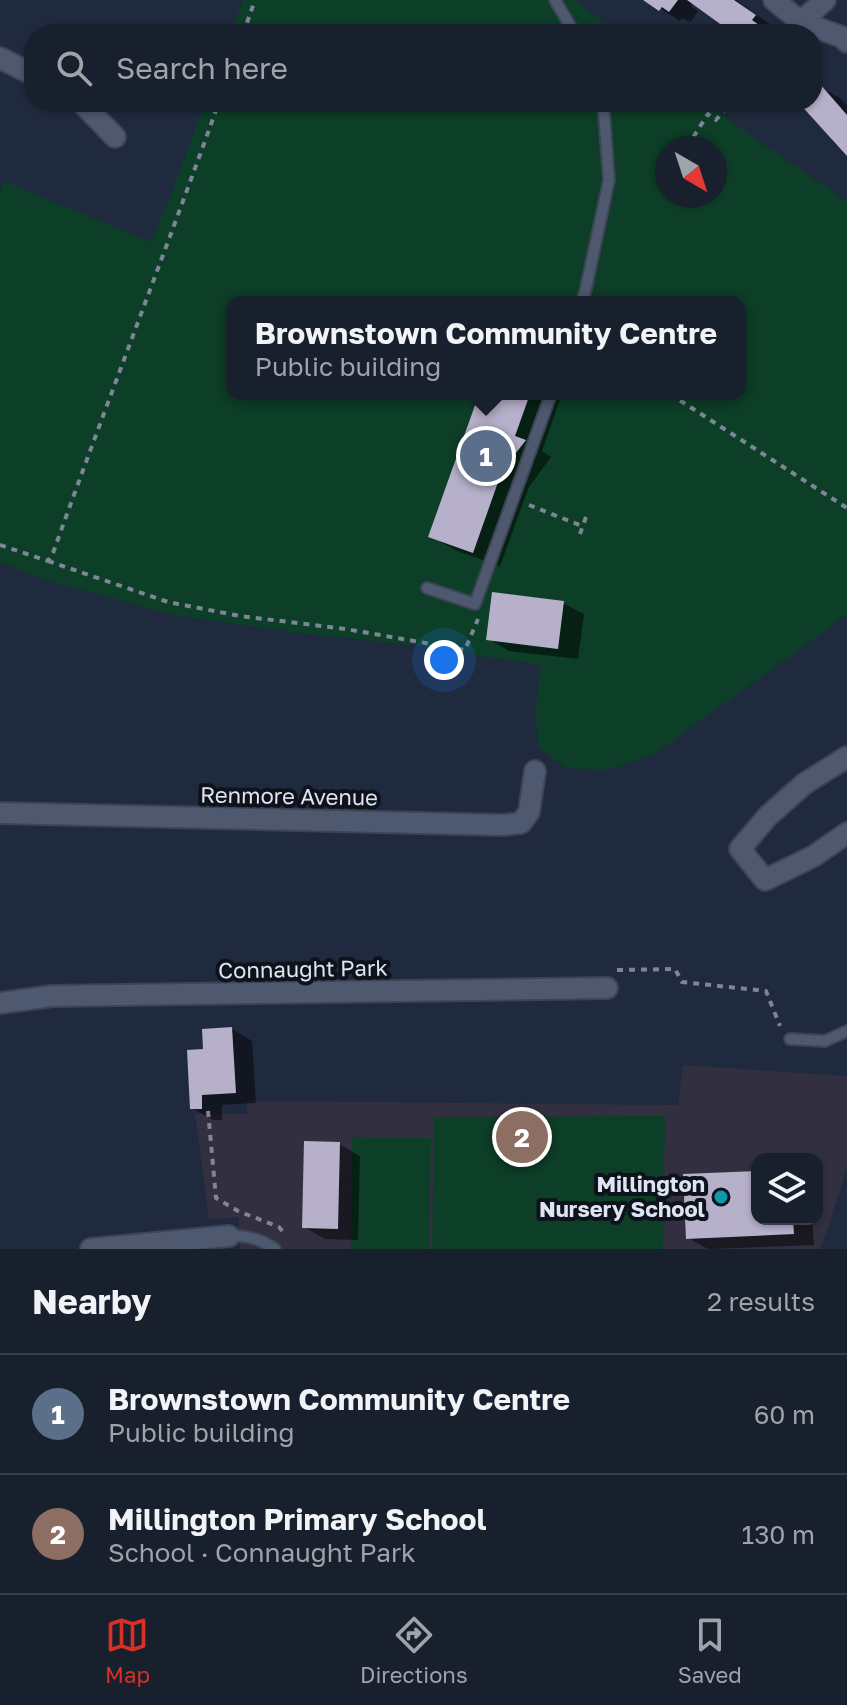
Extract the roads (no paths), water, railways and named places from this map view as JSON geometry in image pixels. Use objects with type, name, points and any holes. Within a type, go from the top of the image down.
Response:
[{"type":"street","points":[[774,0],[806,24]]},
{"type":"street","points":[[801,22],[825,0]]},
{"type":"street","points":[[823,30],[847,42]]},
{"type":"street","points":[[0,58],[24,70]]},
{"type":"street","points":[[91,112],[115,137]]},
{"type":"street","points":[[847,757],[804,784],[768,816],[740,849],[765,880],[814,856],[847,833]]},
{"type":"street","name":"Renmore Avenue","points":[[0,813],[503,825],[521,823],[529,812],[535,771]]},
{"type":"street","name":"Connaught Park","points":[[0,1003],[52,996],[607,988]]},
{"type":"street","points":[[91,1249],[155,1246],[229,1236]]},
{"type":"lane","points":[[555,0],[569,24]]},
{"type":"lane","points":[[584,296],[609,180],[604,112]]},
{"type":"lane","points":[[427,588],[475,604],[549,400]]},
{"type":"lane","points":[[790,1039],[825,1041],[847,1031]]},
{"type":"lane","points":[[229,1236],[242,1235],[265,1242],[275,1249]]},
{"type":"place","name":"Brownstown Community Centre","points":[[486,456]]},
{"type":"place","name":"Millington Primary School","points":[[522,1137]]},
{"type":"place","name":"Millington Nursery School","points":[[721,1197]]}]
